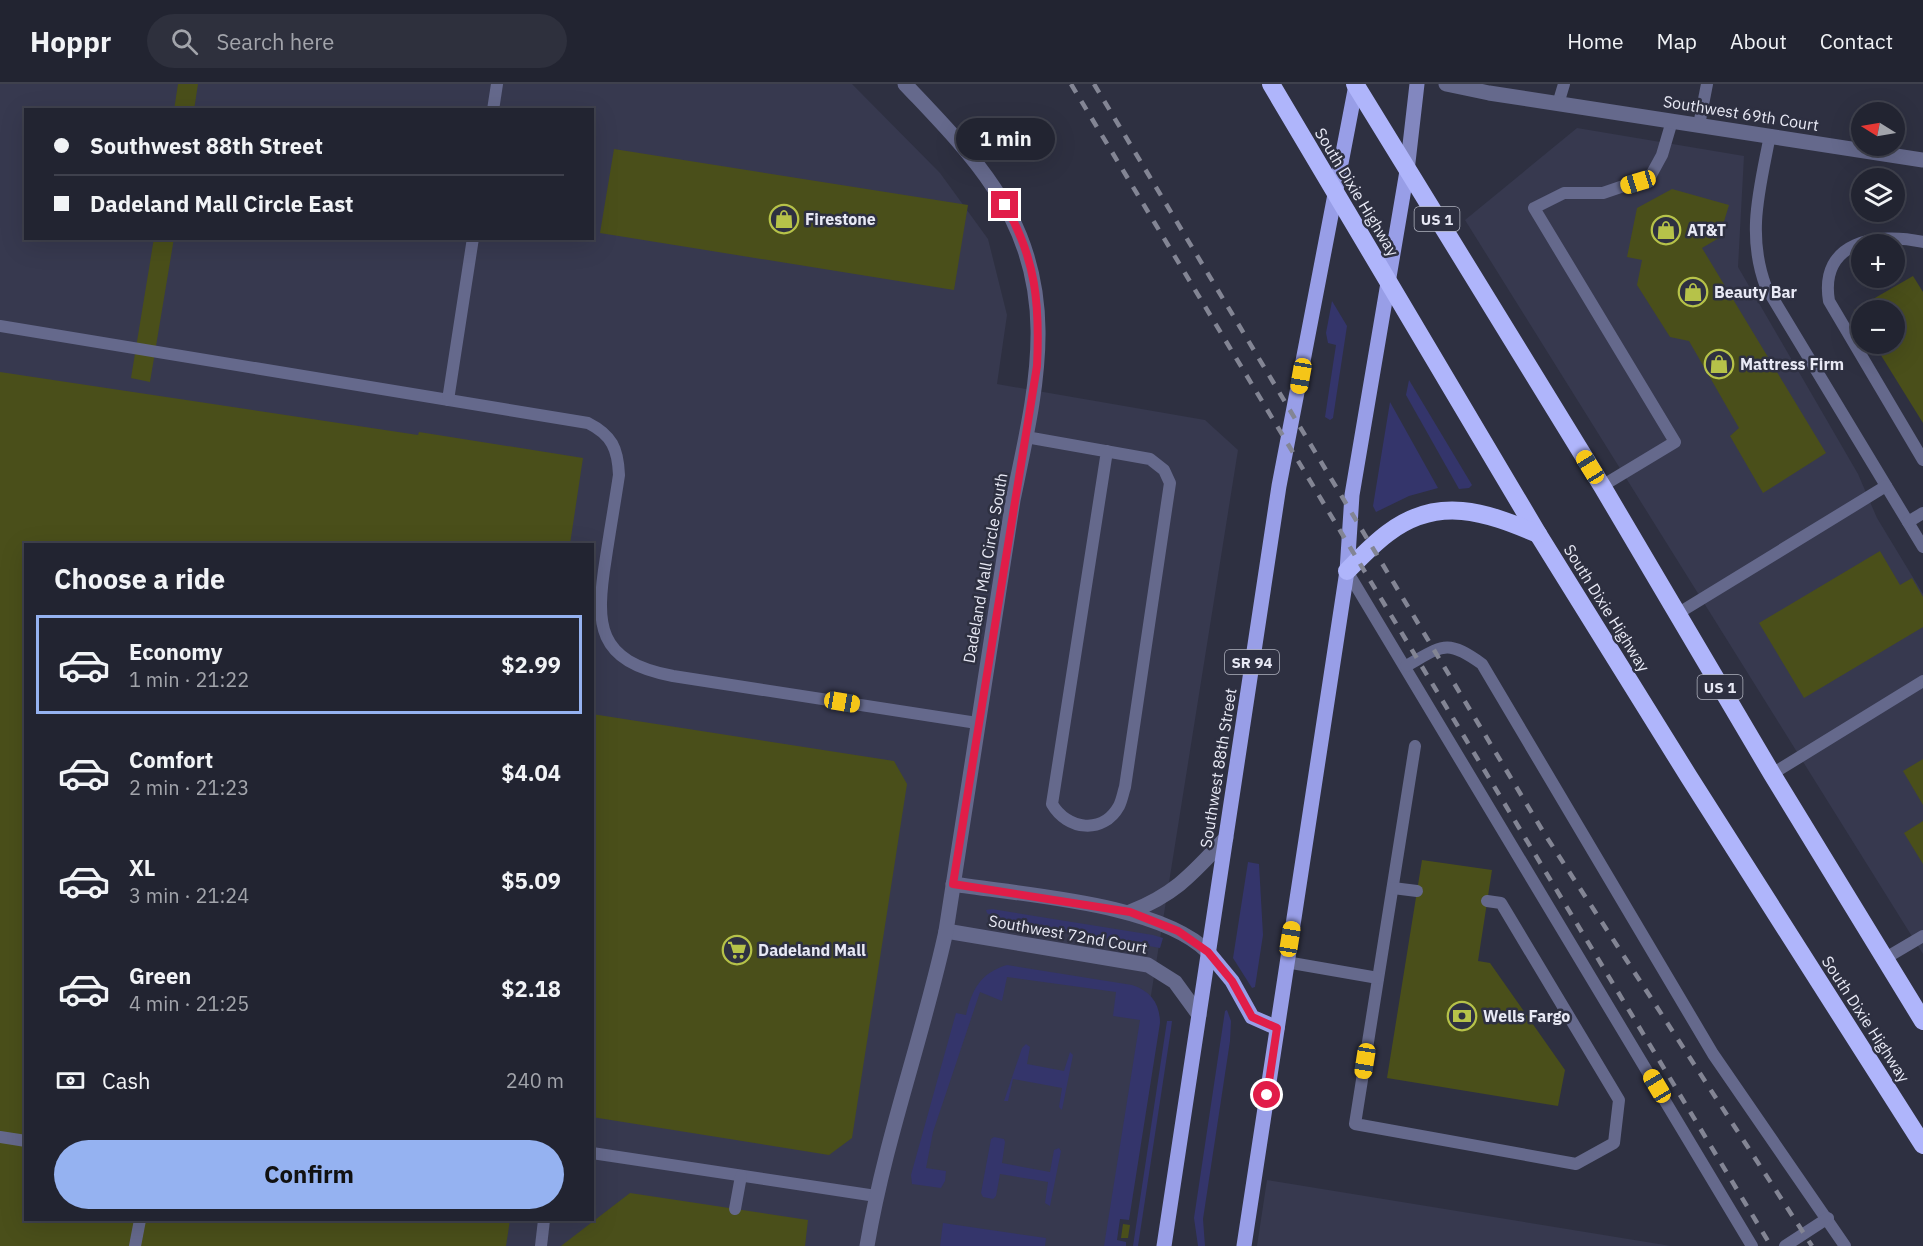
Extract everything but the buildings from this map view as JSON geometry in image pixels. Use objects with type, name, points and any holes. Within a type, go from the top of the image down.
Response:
[{"type":"highway","name":"South Dixie Highway","points":[[1271,84],[1538,534],[1923,1145]]},
{"type":"highway","name":"US 1","points":[[1356,84],[1407,171],[1602,486],[1772,774],[1923,1021]]},
{"type":"highway","points":[[1347,571],[1387,533],[1405,522],[1443,511],[1468,510],[1496,516],[1538,534]]},
{"type":"main road","name":"Southwest 88th Street","points":[[1164,1246],[1279,486],[1356,84]]},
{"type":"main road","points":[[1244,1246],[1347,571],[1352,495],[1390,285],[1407,171]]},
{"type":"main road","points":[[1208,952],[1232,981],[1252,1017],[1277,1028]]},
{"type":"street","name":"Dadeland Mall Circle South","points":[[905,84],[967,152],[995,188],[1014,222],[1029,257],[1037,294],[1039,325],[1037,366],[977,723],[953,884]]},
{"type":"street","points":[[1407,171],[1418,84]]},
{"type":"street","name":"Southwest 69th Court","points":[[1446,84],[1558,104],[1923,160]]},
{"type":"street","name":"Southwest 72nd Court","points":[[1130,912],[1153,903],[1179,888],[1226,838]]},
{"type":"street","points":[[867,1246],[876,1196],[933,986],[946,931],[953,884]]},
{"type":"street","name":"Southwest 72nd Court","points":[[953,884],[1130,912],[1178,931],[1208,952]]},
{"type":"street","name":"Southwest 72nd Court","points":[[946,931],[1148,965],[1175,982],[1198,1015]]},
{"type":"lane","points":[[493,108],[497,84]]},
{"type":"lane","points":[[1558,104],[1564,84]]},
{"type":"lane","points":[[1699,125],[1707,84]]},
{"type":"lane","points":[[1602,486],[1675,442],[1534,208],[1564,193],[1603,193],[1650,177],[1662,155],[1672,121]]},
{"type":"lane","points":[[1770,135],[1755,221],[1758,267],[1766,287],[1923,547]]},
{"type":"lane","points":[[1923,242],[1888,237],[1866,240],[1851,246],[1838,258],[1827,287],[1829,302],[1923,460]]},
{"type":"lane","points":[[448,400],[473,240]]},
{"type":"lane","points":[[0,326],[588,423],[603,431],[612,440],[618,457],[619,475],[599,598],[603,629],[610,643],[621,656],[634,665],[673,676],[977,723]]},
{"type":"lane","points":[[1026,437],[1107,451],[1150,459],[1164,470],[1170,483],[1125,787],[1118,807],[1100,824],[1082,826],[1068,822],[1059,816],[1052,804],[1107,451]]},
{"type":"lane","points":[[1677,614],[1886,486]]},
{"type":"lane","points":[[1908,522],[1923,513]]},
{"type":"lane","points":[[1347,571],[1752,1246]]},
{"type":"lane","points":[[1406,666],[1440,647],[1460,649],[1482,664],[1713,1054],[1828,1218],[1845,1246]]},
{"type":"lane","points":[[1772,774],[1923,681]]},
{"type":"lane","points":[[1415,746],[1355,1124],[1576,1164],[1614,1143],[1618,1100],[1501,903],[1487,901]]},
{"type":"lane","points":[[1393,888],[1418,891]]},
{"type":"lane","points":[[1884,959],[1923,936]]},
{"type":"lane","points":[[1286,962],[1378,978]]},
{"type":"lane","points":[[0,1137],[24,1141]]},
{"type":"lane","points":[[594,1153],[876,1196]]},
{"type":"lane","points":[[735,1209],[741,1176]]},
{"type":"lane","points":[[1785,1246],[1828,1218]]},
{"type":"lane","points":[[135,1246],[140,1221]]},
{"type":"lane","points":[[541,1246],[544,1221]]},
{"type":"shaded area","points":[[0,84],[852,84],[940,173],[988,239],[1007,315],[997,384],[1205,420],[1238,450],[1111,1246],[0,1246]]},
{"type":"shaded area","points":[[1577,128],[1744,156],[1738,267],[1858,474],[1877,518],[1923,594],[1923,954],[1465,220]]},
{"type":"shaded area","points":[[1332,301],[1347,326],[1333,418],[1330,420],[1325,417],[1336,345],[1328,343],[1326,333]]},
{"type":"shaded area","points":[[1409,380],[1472,485],[1469,488],[1459,489],[1406,395]]},
{"type":"shaded area","points":[[1390,402],[1438,488],[1409,496],[1376,512],[1373,506]]},
{"type":"shaded area","points":[[1248,862],[1259,864],[1263,935],[1255,987],[1252,988],[1233,958]]},
{"type":"shaded area","points":[[992,909],[1163,938],[1160,948],[996,919],[987,913],[986,910]]},
{"type":"shaded area","points":[[1007,965],[1132,985],[1144,991],[1156,1004],[1160,1023],[1129,1220],[1120,1219],[1117,1240],[1126,1242],[1126,1246],[1104,1246],[1140,1020],[1113,1016],[1116,992],[1007,977],[1002,1001],[980,992],[933,1132],[926,1168],[946,1171],[945,1181],[941,1188],[912,1184],[911,1175],[956,1013],[966,1015],[974,990],[990,973]]},
{"type":"shaded area","points":[[1227,1010],[1231,1021],[1230,1041],[1203,1219],[1205,1246],[1198,1246],[1194,1218],[1225,1011]]},
{"type":"shaded area","points":[[1167,1021],[1172,1021],[1171,1029],[1138,1246],[1133,1246]]},
{"type":"shaded area","points":[[1026,1044],[1030,1047],[1027,1064],[1064,1071],[1070,1052],[1073,1055],[1062,1110],[1059,1107],[1062,1088],[1013,1079],[1008,1101],[1004,1101],[1022,1048]]},
{"type":"shaded area","points":[[994,1137],[1004,1139],[1005,1142],[1002,1163],[1050,1172],[1054,1150],[1059,1148],[1061,1151],[1050,1206],[1045,1203],[1048,1182],[1000,1174],[996,1196],[993,1199],[983,1197],[981,1193],[991,1139]]},
{"type":"shaded area","points":[[1267,1180],[1671,1246],[1257,1246]]},
{"type":"shaded area","points":[[943,1223],[1046,1238],[1045,1246],[940,1246]]},
{"type":"railway","points":[[1071,84],[1771,1246]]},
{"type":"railway","points":[[1094,84],[1544,833],[1812,1246]]},
{"type":"place","name":"Firestone","points":[[784,219]]},
{"type":"place","name":"AT&T","points":[[1666,230]]},
{"type":"place","name":"Beauty Bar","points":[[1693,292]]},
{"type":"place","name":"Mattress Firm","points":[[1719,364]]},
{"type":"place","name":"Dadeland Mall","points":[[737,950]]},
{"type":"place","name":"Wells Fargo","points":[[1462,1016]]},
{"type":"route","points":[[1005,205],[1029,257],[1037,294],[1039,325],[1037,366],[1013,500],[953,884],[1130,912],[1178,931],[1200,943],[1232,981],[1252,1017],[1277,1028],[1267,1095]]}]
